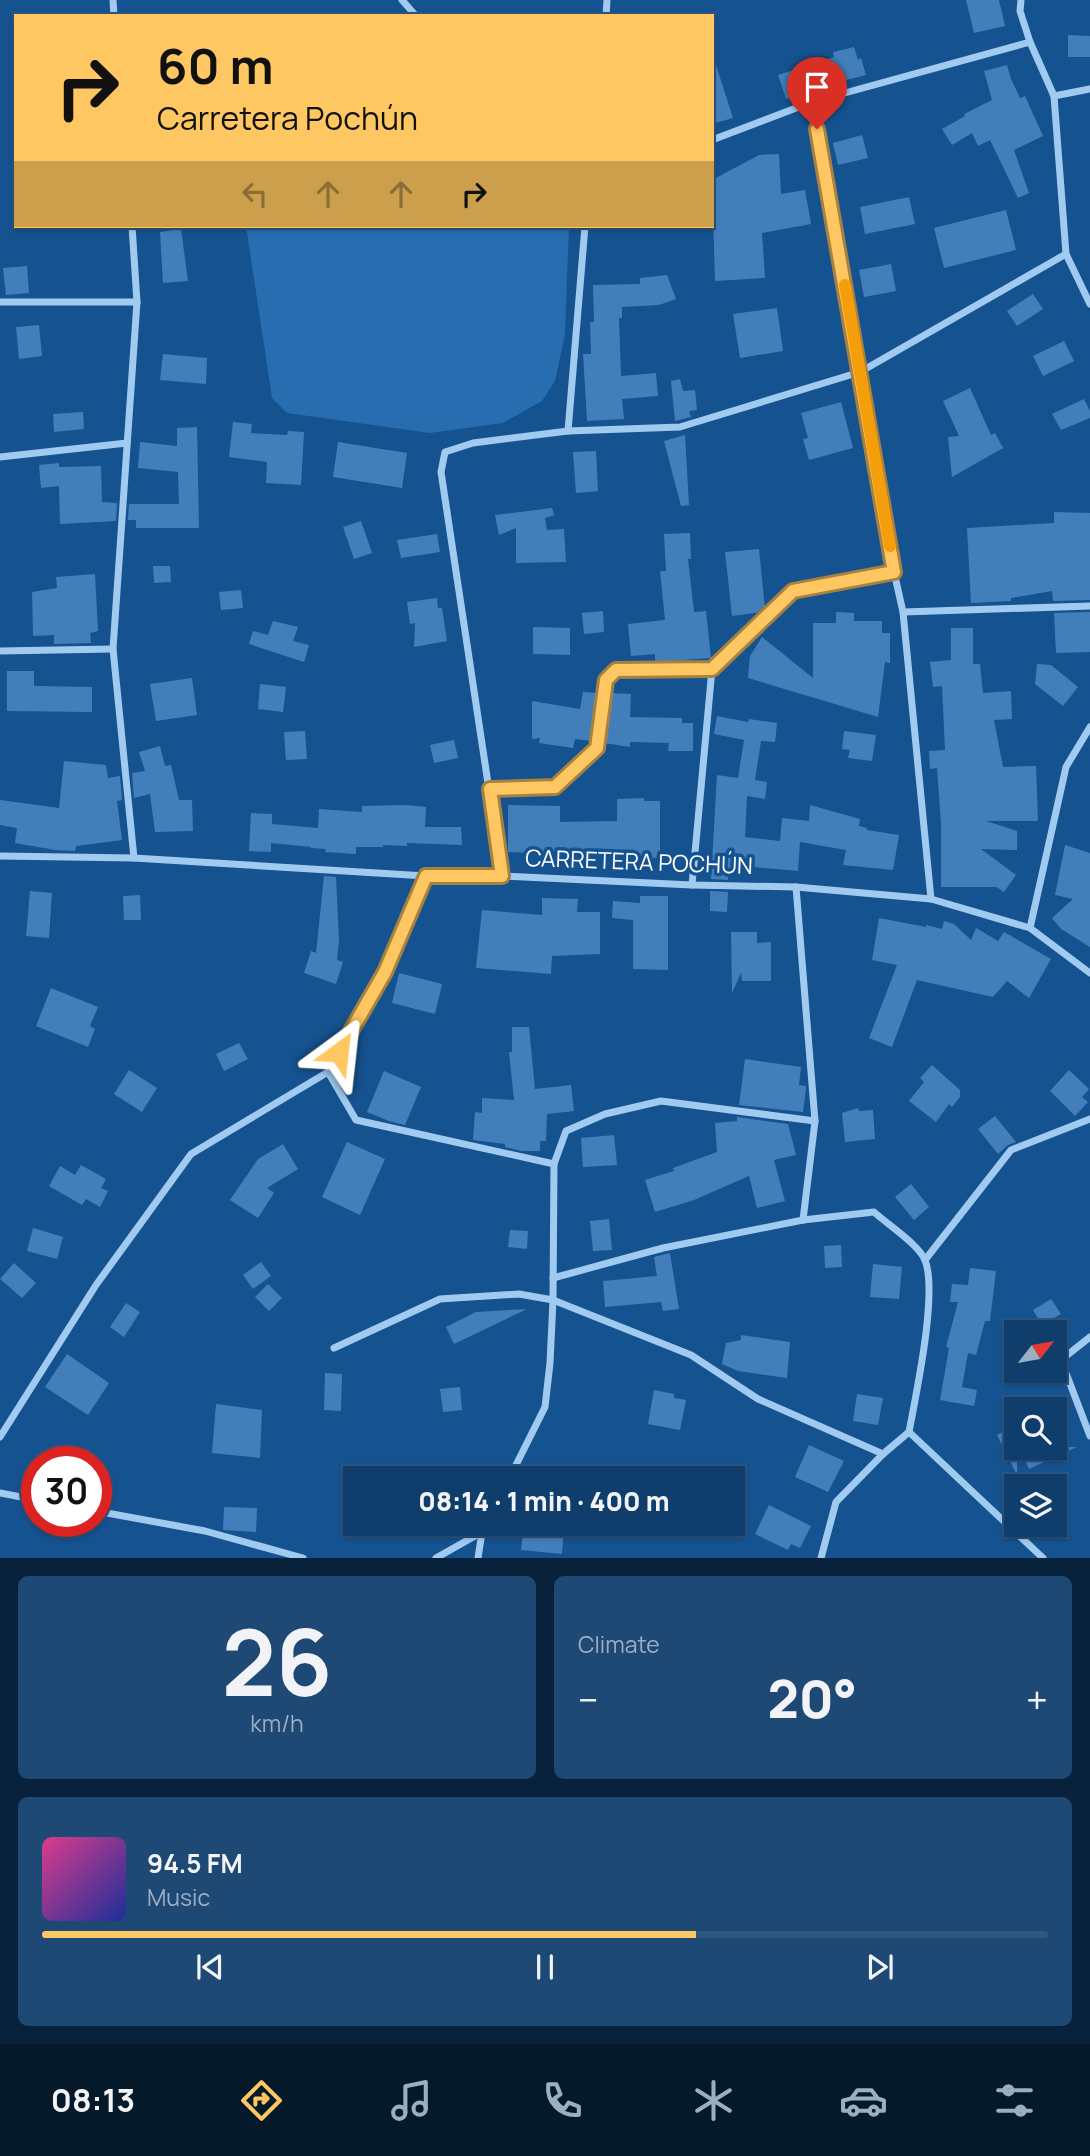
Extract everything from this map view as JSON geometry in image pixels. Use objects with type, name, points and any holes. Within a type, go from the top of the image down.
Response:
[{"type":"street","points":[[402,0],[414,14]]},
{"type":"street","points":[[1021,0],[1020,11],[1030,42],[1054,96],[1066,254],[1090,304]]},
{"type":"street","points":[[714,138],[812,102],[1030,42]]},
{"type":"street","points":[[1054,96],[1090,89]]},
{"type":"street","points":[[812,102],[903,612],[931,899]]},
{"type":"street","points":[[132,228],[137,303],[113,649],[134,858]]},
{"type":"street","points":[[568,431],[585,228]]},
{"type":"street","points":[[502,876],[440,472],[445,452],[473,443],[568,431],[680,428],[860,372],[1066,254]]},
{"type":"street","points":[[0,302],[137,303]]},
{"type":"street","points":[[0,457],[127,443]]},
{"type":"street","points":[[692,885],[712,669],[793,591],[894,572]]},
{"type":"street","points":[[903,612],[1090,606]]},
{"type":"street","points":[[0,651],[113,649]]},
{"type":"street","points":[[490,789],[555,787],[597,748],[606,680],[616,670],[712,669]]},
{"type":"street","points":[[1030,928],[1066,766],[1090,727]]},
{"type":"street","name":"CARRETERA POCHÚN","points":[[0,856],[134,858],[426,876],[502,876],[796,887],[931,899],[1030,928],[1090,973]]},
{"type":"street","points":[[0,1437],[96,1285],[191,1154],[328,1072],[385,972],[426,876]]},
{"type":"street","points":[[796,887],[815,1121],[803,1220]]},
{"type":"street","points":[[328,1072],[356,1119],[554,1164]]},
{"type":"street","points":[[516,1466],[545,1408],[551,1363],[554,1164],[566,1131],[604,1114],[661,1101],[815,1121]]},
{"type":"street","points":[[925,1259],[1011,1150],[1090,1119]]},
{"type":"street","points":[[553,1278],[663,1248],[803,1220],[874,1212],[911,1244],[925,1259],[929,1292],[923,1352],[909,1432],[883,1454],[836,1502],[821,1558]]},
{"type":"street","points":[[334,1348],[440,1299],[519,1294],[553,1300],[691,1355],[758,1399],[883,1454]]},
{"type":"street","points":[[1090,1337],[1061,1360],[1090,1436]]},
{"type":"street","points":[[909,1432],[1043,1558]]},
{"type":"street","points":[[0,1493],[21,1497]]},
{"type":"street","points":[[112,1514],[205,1531],[303,1558]]},
{"type":"street","points":[[436,1558],[471,1536]]},
{"type":"street","points":[[478,1558],[482,1536]]},
{"type":"shaded area","points":[[246,228],[569,228],[565,334],[555,381],[542,401],[503,423],[430,433],[287,413],[272,398]]},
{"type":"building","points":[[966,0],[999,0],[1005,26],[974,33]]},
{"type":"building","points":[[1068,35],[1090,36],[1090,57],[1068,57]]},
{"type":"building","points":[[854,47],[858,60],[861,58],[866,75],[786,99],[778,75],[834,57],[833,52]]},
{"type":"building","points":[[1007,65],[1020,98],[1025,96],[1043,136],[1014,150],[1029,193],[1018,198],[990,140],[978,146],[972,133],[952,145],[942,129],[992,100],[984,71]]},
{"type":"building","points":[[714,66],[733,118],[714,123]]},
{"type":"building","points":[[862,135],[868,158],[838,165],[833,143]]},
{"type":"building","points":[[779,154],[781,194],[805,190],[811,224],[762,233],[765,278],[715,281],[714,179],[759,155]]},
{"type":"building","points":[[909,197],[915,224],[865,234],[860,207]]},
{"type":"building","points":[[1006,210],[1016,250],[944,268],[934,228]]},
{"type":"building","points":[[181,229],[188,281],[163,283],[160,232]]},
{"type":"building","points":[[891,264],[896,291],[864,297],[859,270]]},
{"type":"building","points":[[27,266],[29,293],[6,295],[3,268]]},
{"type":"building","points":[[667,275],[676,299],[659,305],[622,307],[622,318],[619,318],[621,376],[656,373],[658,396],[622,399],[624,419],[587,421],[583,354],[591,354],[593,285],[640,284],[640,278]]},
{"type":"building","points":[[1033,294],[1043,309],[1017,326],[1007,311]]},
{"type":"building","points":[[777,308],[783,351],[740,358],[733,314]]},
{"type":"building","points":[[39,325],[42,356],[19,359],[16,327]]},
{"type":"building","points":[[1064,341],[1074,361],[1043,376],[1033,356]]},
{"type":"building","points":[[163,354],[207,358],[206,384],[160,380]]},
{"type":"building","points":[[680,379],[683,391],[695,390],[697,410],[689,411],[691,417],[675,421],[671,381]]},
{"type":"building","points":[[970,388],[991,435],[995,433],[1003,448],[952,477],[948,437],[959,436],[943,401]]},
{"type":"building","points":[[1084,399],[1090,411],[1090,418],[1061,430],[1052,414]]},
{"type":"building","points":[[841,402],[853,448],[809,460],[803,439],[808,438],[801,413]]},
{"type":"building","points":[[83,412],[84,429],[54,432],[53,414]]},
{"type":"building","points":[[233,422],[252,424],[251,433],[287,435],[288,431],[304,432],[301,485],[266,483],[267,462],[229,457]]},
{"type":"building","points":[[197,427],[199,528],[136,528],[136,520],[128,520],[129,504],[179,504],[178,472],[138,468],[140,442],[177,446],[177,428]]},
{"type":"building","points":[[685,435],[689,505],[681,506],[664,441]]},
{"type":"building","points":[[338,442],[407,453],[402,488],[333,477]]},
{"type":"building","points":[[596,451],[598,491],[576,493],[573,452]]},
{"type":"building","points":[[59,463],[59,467],[101,466],[102,502],[117,503],[116,521],[60,524],[59,486],[41,488],[39,465]]},
{"type":"building","points":[[552,508],[554,515],[545,518],[547,530],[564,529],[566,562],[516,563],[516,528],[499,535],[495,515]]},
{"type":"building","points":[[1054,512],[1090,513],[1090,600],[1053,601],[1052,591],[1011,598],[1011,601],[971,603],[967,528],[1054,523]]},
{"type":"building","points":[[361,521],[372,553],[354,559],[343,527]]},
{"type":"building","points":[[690,533],[691,559],[688,559],[694,612],[706,611],[711,658],[655,662],[655,654],[631,656],[628,624],[665,620],[660,571],[666,571],[664,534]]},
{"type":"building","points":[[437,534],[440,552],[401,558],[397,540]]},
{"type":"building","points":[[759,549],[765,609],[762,612],[732,616],[725,552]]},
{"type":"building","points":[[153,566],[170,566],[171,582],[154,583]]},
{"type":"building","points":[[95,574],[98,631],[90,633],[91,643],[54,644],[54,635],[33,636],[32,592],[57,588],[56,577]]},
{"type":"building","points":[[241,590],[243,608],[221,610],[219,592]]},
{"type":"building","points":[[437,598],[438,608],[442,608],[447,641],[414,647],[415,623],[410,624],[407,602]]},
{"type":"building","points":[[603,611],[604,632],[584,634],[582,613]]},
{"type":"building","points":[[836,612],[854,613],[854,621],[882,621],[882,633],[890,633],[890,663],[885,662],[878,717],[748,678],[750,656],[762,637],[813,678],[813,623],[836,623]]},
{"type":"building","points":[[1090,612],[1090,652],[1056,653],[1054,613]]},
{"type":"building","points":[[273,621],[298,627],[293,641],[309,645],[304,662],[249,644],[253,631],[268,635]]},
{"type":"building","points":[[533,627],[570,628],[570,655],[533,654]]},
{"type":"building","points":[[951,628],[973,628],[973,664],[980,664],[983,693],[1011,691],[1012,719],[994,720],[1003,767],[1036,766],[1038,821],[986,821],[1017,831],[1017,850],[981,849],[1016,875],[1004,892],[996,887],[941,887],[941,824],[937,768],[930,769],[929,751],[945,750],[942,686],[933,687],[930,662],[951,660]]},
{"type":"building","points":[[1037,664],[1051,665],[1078,687],[1063,706],[1035,684]]},
{"type":"building","points":[[7,671],[34,671],[34,686],[92,687],[92,712],[7,711]]},
{"type":"building","points":[[192,678],[197,715],[156,721],[150,684]]},
{"type":"building","points":[[260,684],[286,687],[283,712],[258,709]]},
{"type":"building","points":[[583,692],[598,693],[592,741],[575,739],[573,748],[539,743],[540,738],[532,739],[532,701],[580,709]]},
{"type":"building","points":[[610,693],[631,694],[630,717],[682,718],[682,723],[693,723],[693,751],[668,751],[669,743],[630,742],[630,747],[604,743]]},
{"type":"building","points":[[717,716],[748,722],[749,719],[777,723],[775,742],[761,741],[755,780],[767,782],[765,799],[747,796],[745,837],[780,841],[782,818],[809,821],[810,805],[860,819],[859,826],[867,830],[899,835],[893,870],[843,865],[846,850],[800,842],[798,871],[743,866],[742,874],[728,873],[728,880],[711,879],[717,775],[738,778],[744,740],[714,734]]},
{"type":"building","points":[[305,731],[307,759],[286,760],[284,732]]},
{"type":"building","points":[[844,731],[876,735],[872,761],[848,758],[850,750],[842,749]]},
{"type":"building","points":[[454,740],[458,758],[434,763],[430,745]]},
{"type":"building","points":[[160,746],[165,766],[171,765],[179,800],[192,800],[193,831],[155,832],[150,794],[134,798],[132,773],[145,771],[139,752]]},
{"type":"building","points":[[64,761],[106,765],[108,778],[120,776],[122,800],[117,801],[122,840],[76,846],[75,851],[55,850],[15,843],[17,828],[0,825],[0,800],[59,808]]},
{"type":"building","points":[[644,798],[644,801],[660,801],[660,858],[508,852],[508,805],[560,806],[560,822],[617,821],[617,799]]},
{"type":"building","points":[[362,806],[426,807],[425,827],[461,827],[462,845],[407,843],[407,846],[356,847],[356,854],[271,843],[271,852],[249,851],[251,813],[272,814],[272,824],[318,828],[319,809],[362,812]]},
{"type":"building","points":[[1065,845],[1090,853],[1090,947],[1061,929],[1052,918],[1073,899],[1055,895]]},
{"type":"building","points":[[324,876],[336,877],[339,941],[337,960],[343,962],[336,984],[304,973],[311,951],[316,953]]},
{"type":"building","points":[[30,891],[52,893],[49,938],[26,936]]},
{"type":"building","points":[[710,891],[728,892],[727,912],[710,911]]},
{"type":"building","points":[[140,895],[141,920],[124,920],[123,896]]},
{"type":"building","points":[[640,896],[668,896],[668,970],[633,969],[633,920],[612,918],[613,901],[640,903]]},
{"type":"building","points":[[542,898],[578,899],[577,912],[600,912],[600,954],[552,956],[551,974],[476,968],[482,910],[542,915]]},
{"type":"building","points":[[879,918],[942,929],[944,921],[954,924],[971,940],[976,928],[998,941],[1004,932],[1051,959],[1029,998],[1007,981],[993,997],[917,980],[892,1047],[869,1038],[897,965],[872,960]]},
{"type":"building","points":[[731,932],[757,932],[757,943],[771,942],[771,981],[742,981],[741,973],[732,993]]},
{"type":"building","points":[[399,973],[442,984],[435,1014],[392,1003]]},
{"type":"building","points":[[51,988],[98,1007],[90,1026],[95,1029],[88,1047],[36,1026]]},
{"type":"building","points":[[512,1027],[529,1027],[535,1089],[571,1085],[574,1111],[547,1114],[546,1141],[540,1141],[540,1151],[522,1151],[505,1147],[505,1144],[473,1140],[475,1112],[482,1113],[482,1098],[514,1100],[509,1052],[512,1052]]},
{"type":"building","points":[[239,1043],[248,1059],[224,1071],[216,1054]]},
{"type":"building","points":[[745,1059],[801,1067],[799,1085],[806,1086],[803,1112],[739,1105]]},
{"type":"building","points":[[932,1065],[960,1090],[960,1097],[952,1107],[949,1104],[936,1122],[909,1101],[924,1082],[920,1078]]},
{"type":"building","points":[[129,1070],[157,1088],[142,1112],[114,1094]]},
{"type":"building","points":[[1069,1070],[1089,1089],[1082,1097],[1088,1102],[1075,1116],[1050,1091]]},
{"type":"building","points":[[384,1071],[421,1087],[405,1125],[367,1112]]},
{"type":"building","points":[[858,1108],[859,1111],[873,1110],[875,1139],[845,1142],[842,1113]]},
{"type":"building","points":[[995,1116],[1016,1142],[998,1154],[978,1129]]},
{"type":"building","points":[[737,1117],[788,1124],[796,1155],[774,1160],[785,1201],[757,1208],[749,1176],[694,1200],[655,1212],[645,1180],[674,1171],[673,1168],[717,1152],[715,1123],[737,1121]]},
{"type":"building","points":[[614,1135],[617,1165],[583,1167],[581,1138]]},
{"type":"building","points":[[347,1142],[385,1159],[360,1215],[322,1197]]},
{"type":"building","points":[[283,1144],[298,1169],[267,1188],[274,1193],[258,1218],[230,1200],[258,1159]]},
{"type":"building","points":[[81,1165],[106,1179],[101,1188],[108,1191],[100,1207],[86,1199],[82,1205],[49,1186],[60,1166],[75,1175]]},
{"type":"building","points":[[911,1184],[929,1207],[914,1220],[895,1197]]},
{"type":"building","points":[[609,1219],[612,1250],[593,1251],[590,1221]]},
{"type":"building","points":[[33,1228],[63,1237],[57,1259],[27,1251]]},
{"type":"building","points":[[510,1230],[528,1231],[527,1249],[508,1247]]},
{"type":"building","points":[[841,1245],[842,1267],[825,1268],[824,1246]]},
{"type":"building","points":[[670,1253],[679,1309],[663,1311],[661,1302],[605,1307],[603,1281],[657,1276],[654,1257]]},
{"type":"building","points":[[261,1262],[271,1276],[253,1289],[243,1275]]},
{"type":"building","points":[[14,1263],[36,1283],[22,1298],[0,1279]]},
{"type":"building","points":[[873,1264],[902,1267],[899,1299],[870,1297]]},
{"type":"building","points":[[970,1268],[996,1271],[990,1321],[985,1321],[976,1355],[968,1353],[962,1387],[977,1390],[974,1406],[940,1400],[949,1348],[946,1347],[958,1302],[950,1302],[952,1284],[968,1285]]},
{"type":"building","points":[[268,1284],[282,1298],[269,1311],[255,1297]]},
{"type":"building","points":[[1051,1299],[1061,1314],[1051,1320],[1039,1320],[1033,1310]]},
{"type":"building","points":[[126,1303],[140,1312],[124,1337],[110,1327]]},
{"type":"building","points":[[527,1309],[454,1344],[446,1327],[476,1312]]},
{"type":"building","points":[[741,1335],[790,1342],[787,1378],[738,1371],[722,1364],[726,1343],[741,1340]]},
{"type":"building","points":[[67,1354],[109,1383],[88,1415],[45,1387]]},
{"type":"building","points":[[325,1373],[342,1374],[341,1411],[324,1410]]},
{"type":"building","points":[[460,1387],[462,1410],[443,1412],[440,1389]]},
{"type":"building","points":[[654,1390],[674,1394],[674,1398],[686,1400],[680,1430],[648,1424]]},
{"type":"building","points":[[857,1394],[883,1398],[878,1425],[853,1421]]},
{"type":"building","points":[[216,1404],[262,1410],[260,1458],[212,1453]]},
{"type":"building","points":[[1004,1432],[1004,1449],[997,1435]]},
{"type":"building","points":[[809,1445],[844,1461],[828,1492],[795,1477]]},
{"type":"building","points":[[1010,1460],[1017,1460],[1016,1474]]},
{"type":"building","points":[[1025,1460],[1049,1460],[1029,1469]]},
{"type":"building","points":[[769,1505],[811,1526],[800,1548],[791,1544],[788,1550],[755,1534]]},
{"type":"building","points":[[224,1507],[257,1508],[256,1532],[223,1530]]},
{"type":"building","points":[[523,1536],[563,1536],[562,1554],[521,1550]]},
{"type":"slow traffic","points":[[845,285],[890,546]]},
{"type":"route","points":[[339,1052],[385,972],[426,876],[502,876],[490,789],[555,787],[597,748],[606,680],[616,670],[712,669],[793,591],[894,572],[817,129]]}]
